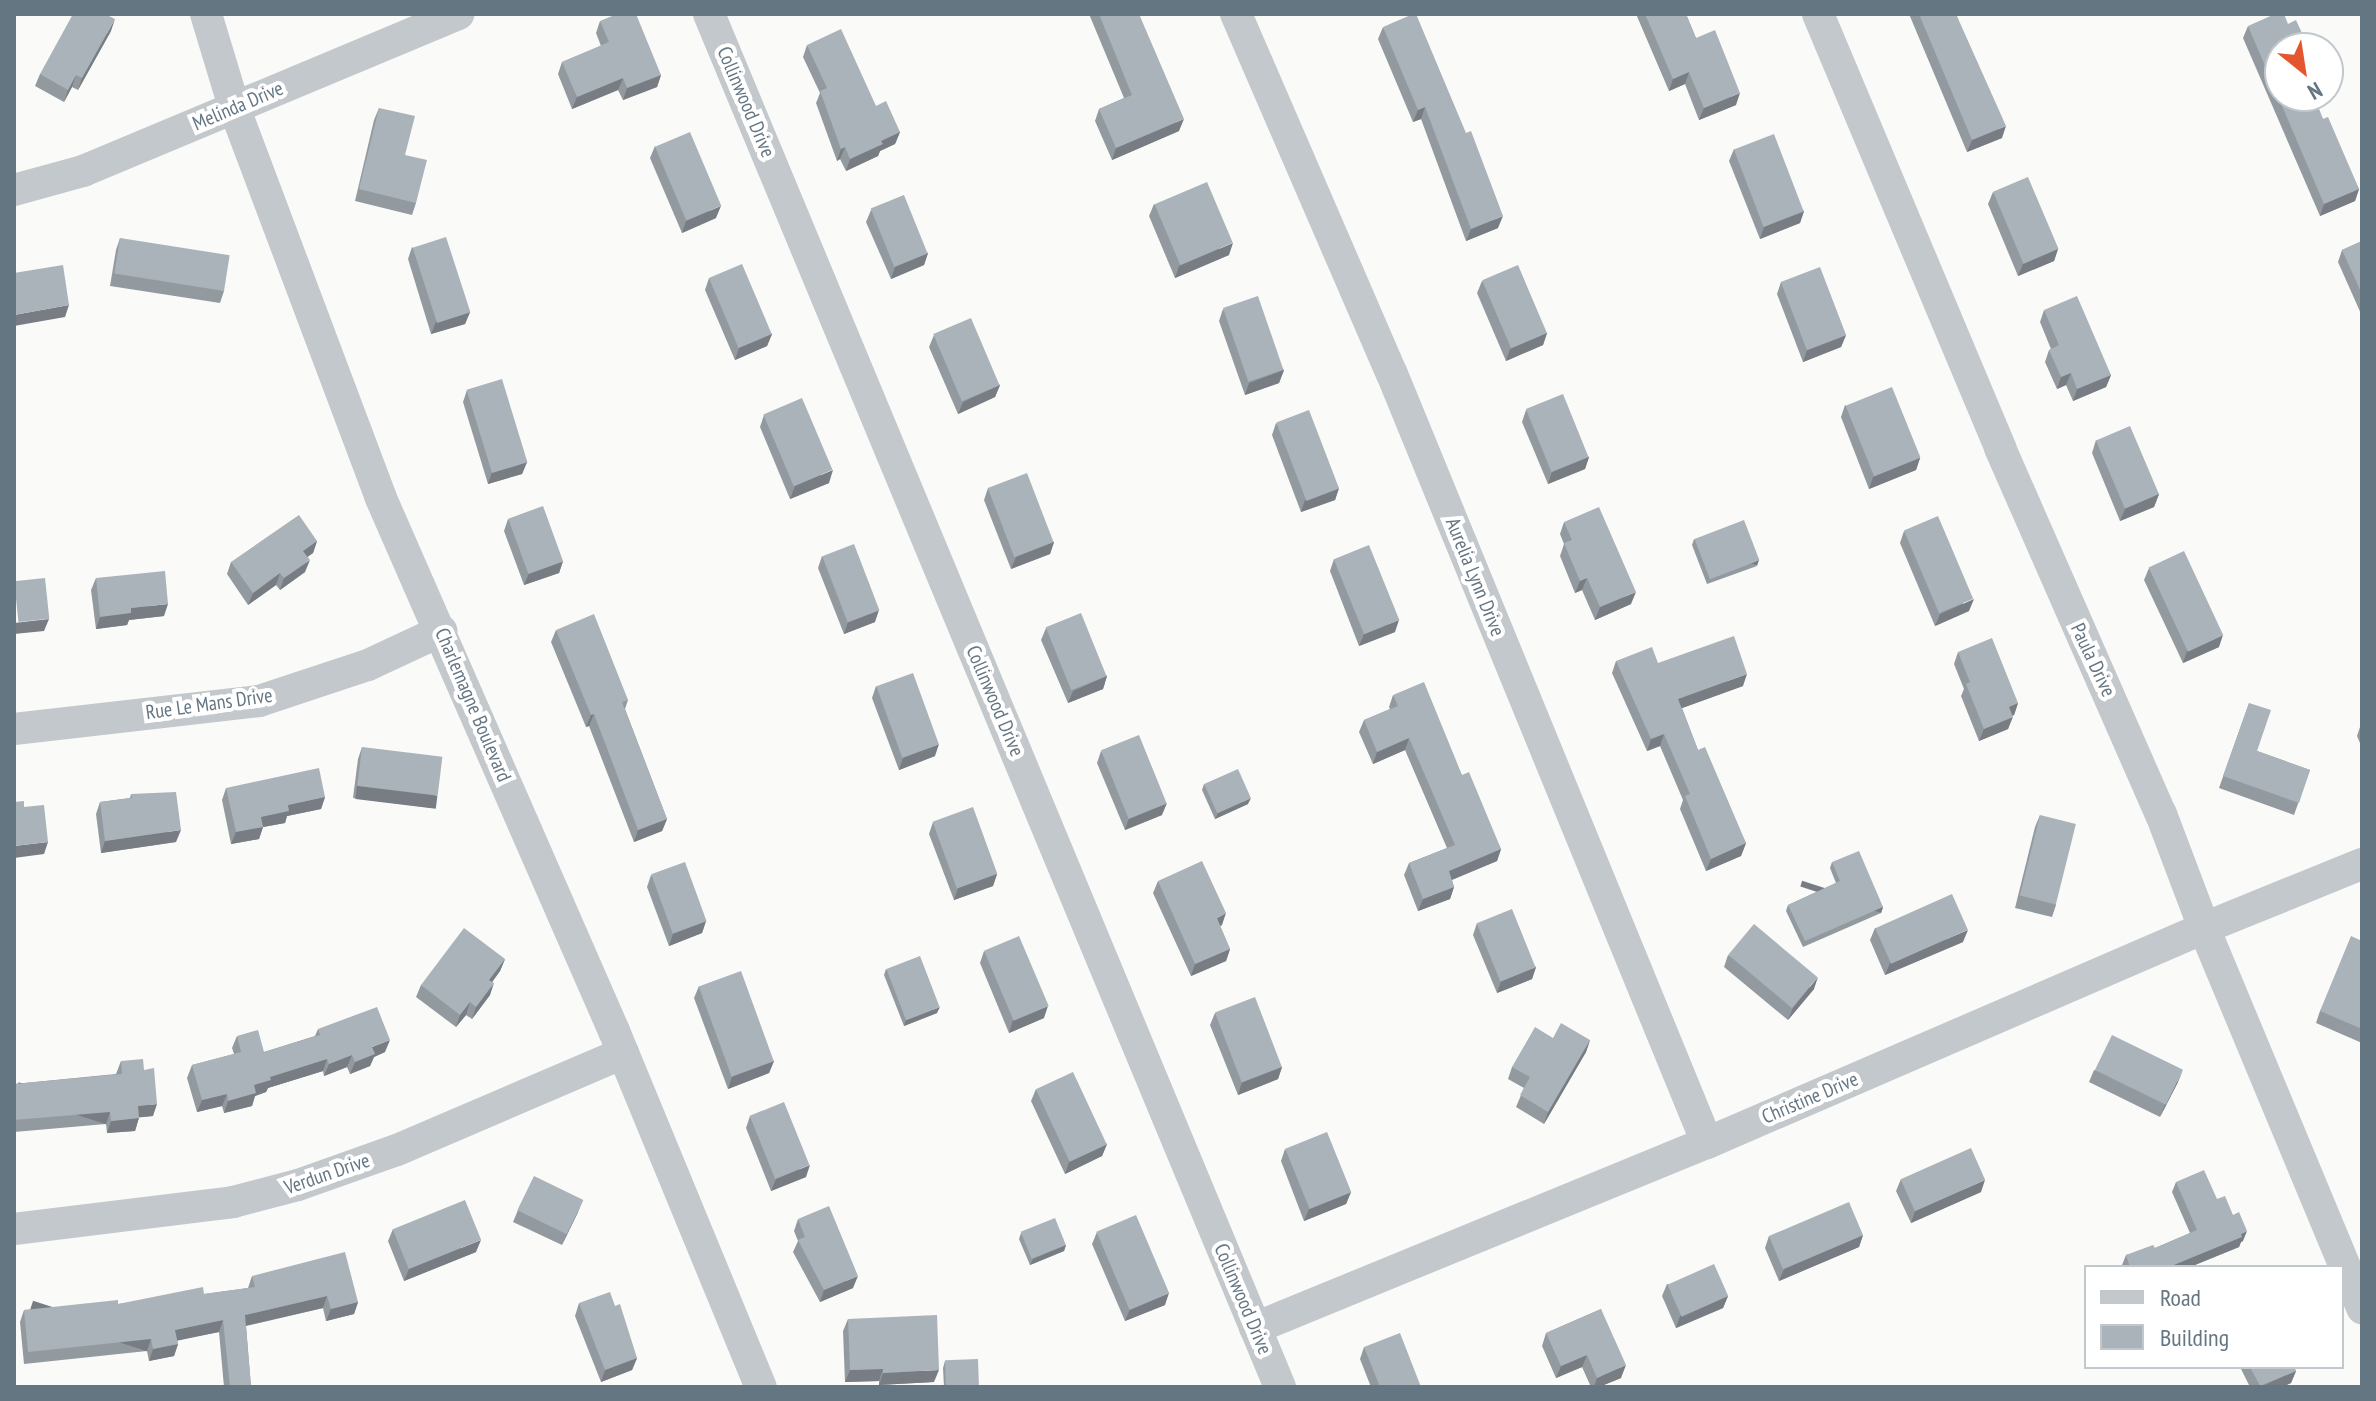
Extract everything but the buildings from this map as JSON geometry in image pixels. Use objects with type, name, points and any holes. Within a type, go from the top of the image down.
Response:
[{"type":"street","name":"Charlemagne Boulevard","points":[[206,14],[234,107],[371,472],[623,1053],[761,1387]]},
{"type":"street","name":"Melinda Drive","points":[[14,190],[83,171],[459,14]]},
{"type":"street","name":"Collinwood Drive","points":[[709,14],[1280,1387]]},
{"type":"street","name":"Aurelia Lynn Drive","points":[[1236,14],[1403,401],[1707,1143]]},
{"type":"street","name":"Paula Drive","points":[[1818,14],[2023,501],[2161,814],[2204,928],[2362,1308]]},
{"type":"street","name":"Rue Le Mans Drive","points":[[14,729],[259,701],[368,665],[441,631]]},
{"type":"street","name":"Christine Drive","points":[[1255,1328],[1707,1143],[2204,928],[2362,864]]},
{"type":"street","name":"Verdun Drive","points":[[14,1229],[218,1205],[298,1185],[397,1150],[623,1053]]}]
